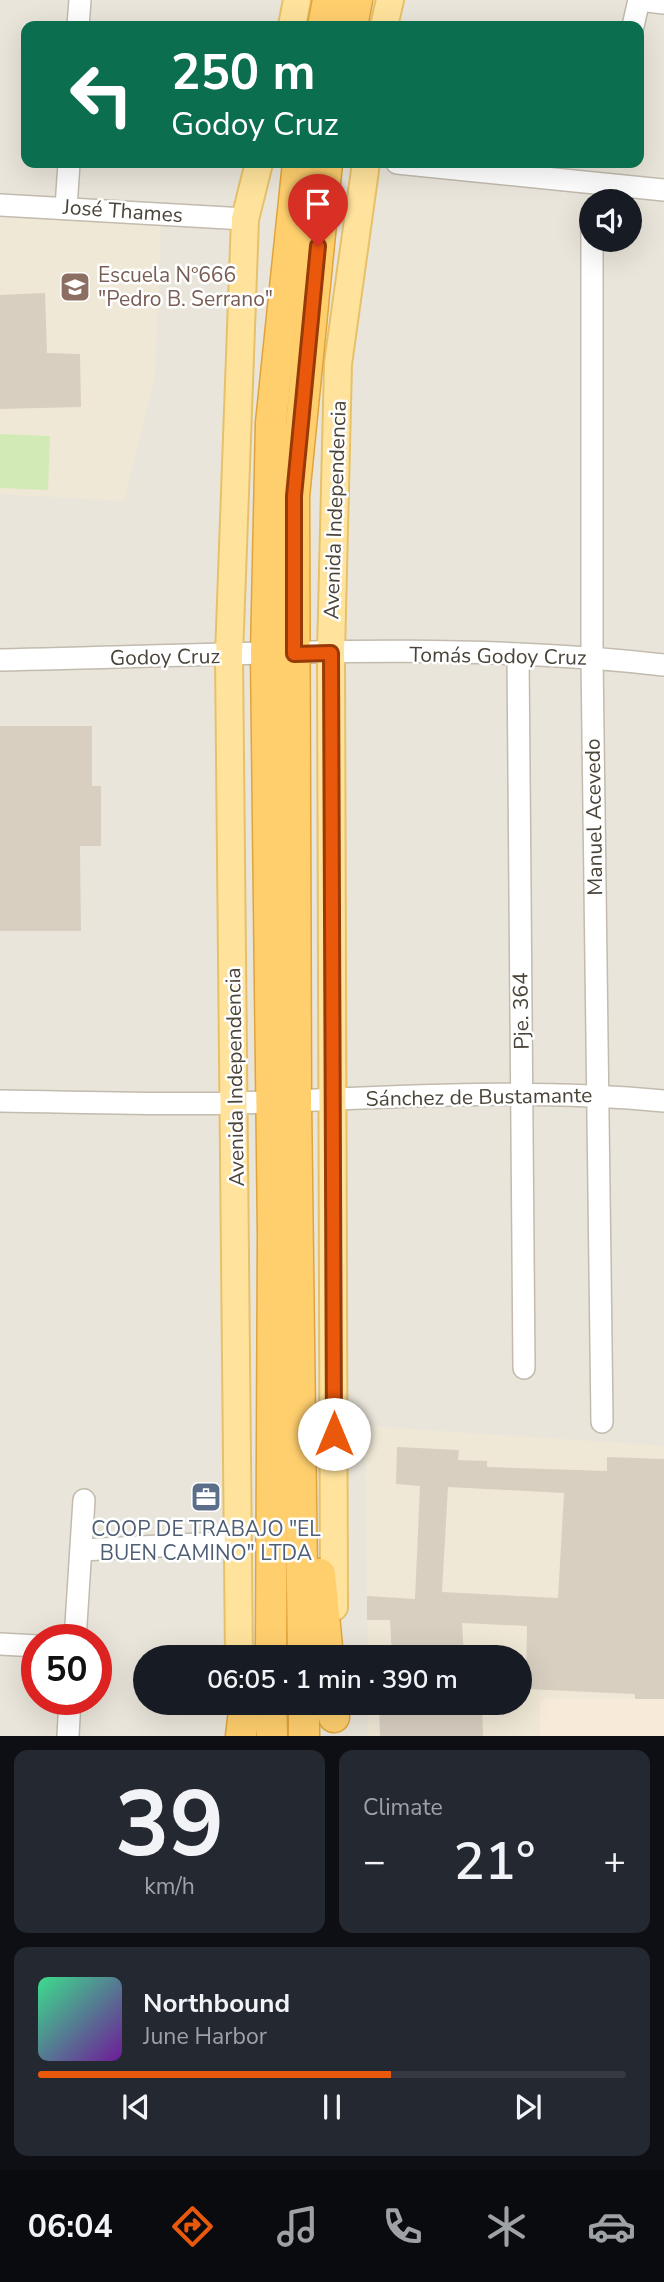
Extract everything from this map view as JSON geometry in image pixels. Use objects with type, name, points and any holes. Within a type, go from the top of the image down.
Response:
[{"type":"highway","points":[[324,21],[328,0]]},
{"type":"highway","points":[[353,21],[356,0]]},
{"type":"highway","points":[[271,423],[270,255],[277,168]]},
{"type":"highway","name":"Avenida Independencia","points":[[297,168],[271,423],[280,655],[285,1375],[302,1645]]},
{"type":"highway","name":"Avenida Independencia","points":[[280,655],[309,328],[326,168]]},
{"type":"highway","points":[[309,328],[343,168]]},
{"type":"highway","points":[[251,1645],[258,1478],[285,1375]]},
{"type":"highway","points":[[285,1375],[326,1645]]},
{"type":"highway","name":"Avenida Independencia","points":[[272,1645],[285,1375]]},
{"type":"highway","points":[[241,1736],[242,1715]]},
{"type":"highway","points":[[271,1715],[271,1736]]},
{"type":"highway","points":[[304,1715],[304,1736]]},
{"type":"main road","points":[[293,21],[297,0]]},
{"type":"main road","points":[[385,21],[390,0]]},
{"type":"main road","name":"Avenida Independencia","points":[[239,1645],[236,1103],[229,656],[246,219],[258,168]]},
{"type":"main road","name":"Avenida Independencia","points":[[334,1645],[331,653],[338,364],[365,168]]},
{"type":"street","points":[[78,21],[80,0]]},
{"type":"street","points":[[634,21],[639,0],[664,3]]},
{"type":"street","points":[[66,208],[69,168]]},
{"type":"street","points":[[449,168],[664,190]]},
{"type":"street","name":"José Thames","points":[[0,205],[246,219]]},
{"type":"street","name":"Manuel Acevedo","points":[[592,252],[592,657],[602,1422]]},
{"type":"street","name":"Tomás Godoy Cruz","points":[[331,653],[517,654],[592,657],[664,665]]},
{"type":"street","name":"Godoy Cruz","points":[[0,660],[331,653]]},
{"type":"street","name":"Pje. 364","points":[[517,654],[524,1368]]},
{"type":"street","name":"Sánchez de Bustamante","points":[[0,1101],[236,1103],[522,1093],[596,1094],[664,1101]]},
{"type":"street","points":[[76,1624],[84,1500]]},
{"type":"street","points":[[82,1550],[237,1542]]},
{"type":"street","points":[[0,1644],[21,1645]]},
{"type":"street","points":[[68,1736],[69,1715]]},
{"type":"shaded area","points":[[0,0],[664,0],[664,1736],[0,1736]]},
{"type":"shaded area","points":[[0,214],[161,223],[155,377],[124,501],[0,494]]},
{"type":"shaded area","points":[[365,1426],[664,1446],[664,1699],[540,1699],[540,1736],[368,1736],[368,1715],[532,1715],[532,1645],[368,1645]]},
{"type":"shaded area","points":[[540,1699],[664,1699],[664,1736],[540,1736]]},
{"type":"green space","points":[[0,434],[50,436],[48,490],[0,488]]},
{"type":"building","name":"Escuela Nº666 \"Pedro B. Serrano\"","points":[[45,293],[47,353],[80,354],[81,407],[0,409],[0,295]]},
{"type":"building","points":[[0,726],[92,726],[92,786],[101,786],[101,846],[80,846],[81,931],[0,931]]},
{"type":"building","points":[[397,1447],[459,1450],[458,1460],[487,1461],[487,1467],[607,1471],[607,1457],[664,1459],[664,1699],[635,1699],[635,1694],[532,1689],[532,1645],[527,1645],[527,1626],[462,1623],[463,1645],[391,1645],[390,1620],[367,1620],[367,1596],[415,1599],[420,1486],[396,1484]],"holes":[[[448,1487],[564,1493],[558,1598],[442,1592]]]},
{"type":"building","points":[[379,1715],[482,1715],[483,1736],[380,1736]]},
{"type":"place","name":"Escuela Nº666 \"Pedro B. Serrano\"","points":[[75,287]]},
{"type":"place","name":"COOP DE TRABAJO \"EL BUEN CAMINO\" LTDA","points":[[206,1497]]},
{"type":"route","points":[[318,246],[294,496],[292,594],[294,654],[331,653],[334,1434]]}]
